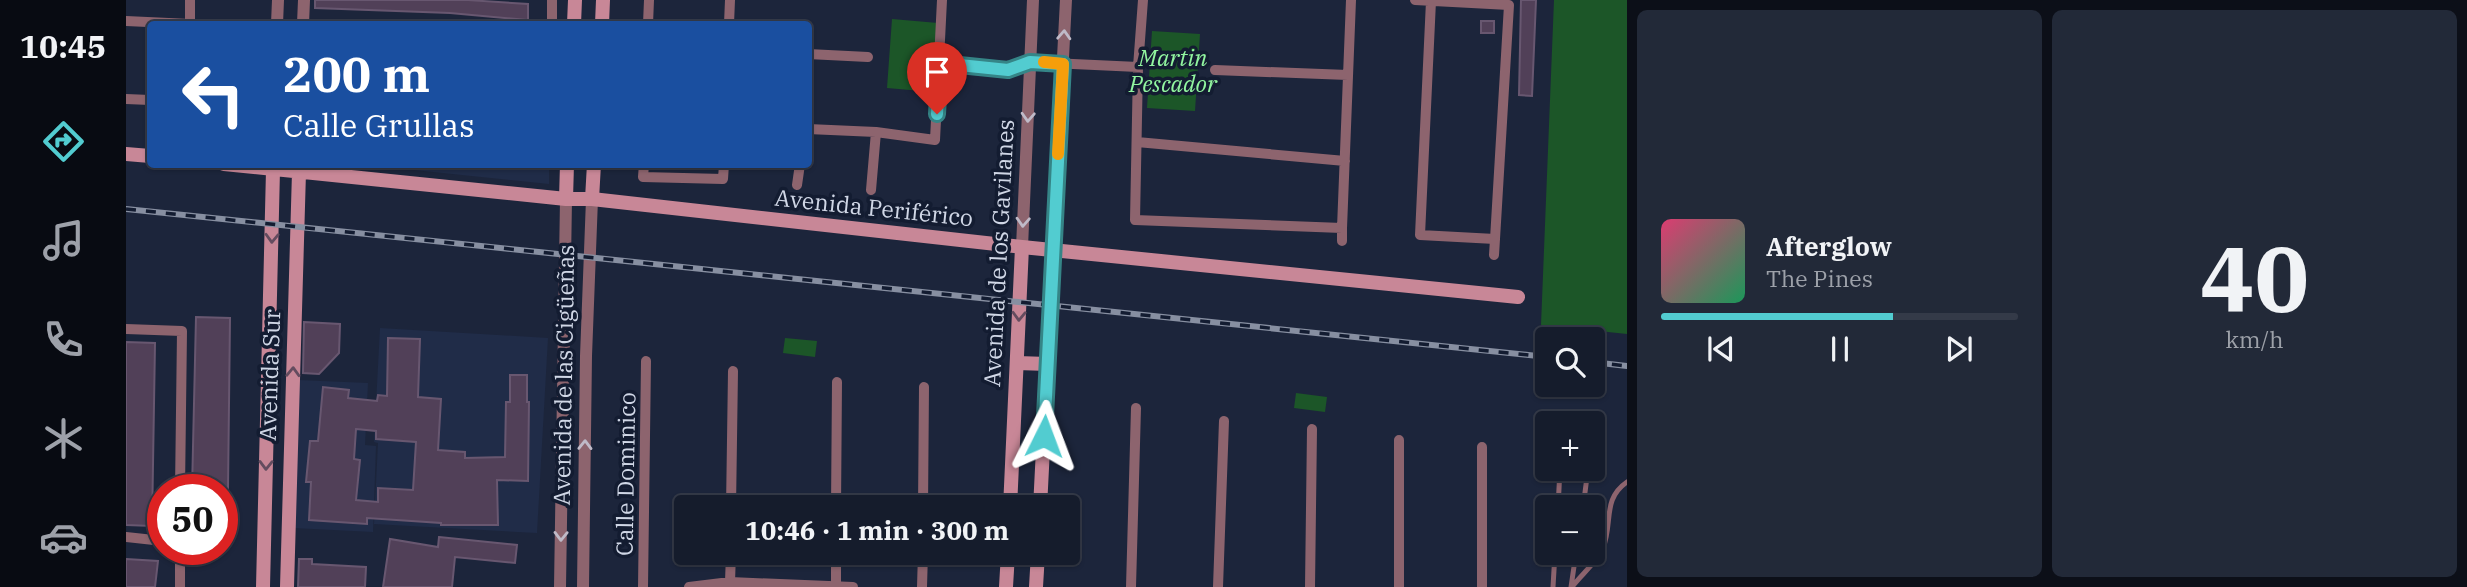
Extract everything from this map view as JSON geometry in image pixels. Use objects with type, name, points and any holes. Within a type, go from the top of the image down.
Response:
[{"type":"main road","points":[[574,21],[575,0]]},
{"type":"main road","points":[[602,21],[603,0]]},
{"type":"main road","points":[[126,154],[147,156]]},
{"type":"main road","name":"Avenida Sur","points":[[262,587],[273,168]]},
{"type":"main road","name":"Avenida Periférico","points":[[299,168],[566,199],[592,199],[1022,247],[1518,297]]},
{"type":"main road","name":"Avenida Sur","points":[[287,587],[299,168]]},
{"type":"main road","name":"Avenida de las Cigüeñas","points":[[566,199],[567,168]]},
{"type":"main road","name":"Avenida de las Cigüeñas","points":[[592,199],[594,168]]},
{"type":"main road","name":"Avenida de los Gavilanes","points":[[1011,495],[1022,247]]},
{"type":"main road","points":[[1042,495],[1054,250]]},
{"type":"main road","points":[[269,325],[294,326]]},
{"type":"main road","points":[[1017,363],[1048,364]]},
{"type":"main road","points":[[1006,587],[1007,565]]},
{"type":"main road","points":[[1037,587],[1038,565]]},
{"type":"street","points":[[190,0],[190,21]]},
{"type":"street","points":[[277,21],[278,0]]},
{"type":"street","points":[[303,21],[304,0]]},
{"type":"street","points":[[552,0],[552,21]]},
{"type":"street","points":[[648,21],[649,0]]},
{"type":"street","points":[[729,21],[730,0]]},
{"type":"street","points":[[812,129],[876,132],[935,140],[942,0]]},
{"type":"street","name":"Avenida de los Gavilanes","points":[[1022,247],[1033,0]]},
{"type":"street","points":[[1054,250],[1066,0]]},
{"type":"street","points":[[1143,0],[1138,67],[1135,220],[1342,228]]},
{"type":"street","points":[[1342,241],[1351,0]]},
{"type":"street","points":[[1415,0],[1509,3],[1494,255]]},
{"type":"street","points":[[1431,1],[1420,235],[1494,239]]},
{"type":"street","points":[[126,21],[147,22]]},
{"type":"street","points":[[812,54],[869,57]]},
{"type":"street","points":[[940,63],[1008,70],[1030,62],[1138,67]]},
{"type":"street","points":[[1215,70],[1348,75]]},
{"type":"street","points":[[126,99],[147,100]]},
{"type":"street","points":[[870,190],[876,132]]},
{"type":"street","points":[[1137,142],[1345,161]]},
{"type":"street","points":[[644,168],[643,177],[723,179],[724,168]]},
{"type":"street","points":[[797,185],[799,168]]},
{"type":"street","name":"Avenida de las Cigüeñas","points":[[560,587],[566,199]]},
{"type":"street","name":"Avenida de las Cigüeñas","points":[[583,587],[586,356],[592,199]]},
{"type":"street","points":[[126,329],[182,331],[180,474]]},
{"type":"street","name":"Calle Dominico","points":[[643,587],[646,361]]},
{"type":"street","points":[[731,495],[733,371]]},
{"type":"street","points":[[836,495],[837,382]]},
{"type":"street","points":[[923,495],[924,387]]},
{"type":"street","points":[[1131,587],[1136,408]]},
{"type":"street","points":[[1218,587],[1224,421]]},
{"type":"street","points":[[1310,587],[1312,429]]},
{"type":"street","points":[[1399,440],[1399,587]]},
{"type":"street","points":[[1482,447],[1482,587]]},
{"type":"street","points":[[126,537],[147,539]]},
{"type":"street","points":[[180,565],[180,587]]},
{"type":"street","points":[[730,582],[731,565]]},
{"type":"street","points":[[836,565],[836,586]]},
{"type":"street","points":[[922,587],[923,565]]},
{"type":"street","points":[[689,587],[730,582],[853,587]]},
{"type":"lane","points":[[1571,587],[1602,550],[1611,499],[1619,487],[1627,482]]},
{"type":"lane","points":[[1553,587],[1554,565]]},
{"type":"lane","points":[[1571,587],[1574,565]]},
{"type":"shaded area","points":[[549,168],[549,184],[414,170]]},
{"type":"shaded area","points":[[380,328],[548,338],[537,533],[374,524],[378,443],[374,442]]},
{"type":"shaded area","points":[[298,380],[368,383],[365,445],[376,446],[373,532],[293,528]]},
{"type":"green space","points":[[1554,0],[1627,0],[1627,334],[1605,332],[1605,327],[1541,325]]},
{"type":"green space","points":[[892,19],[938,23],[933,92],[887,88]]},
{"type":"green space","name":"Martin Pescador","points":[[1152,31],[1200,34],[1195,111],[1147,108]]},
{"type":"green space","points":[[785,338],[817,341],[815,357],[783,353]]},
{"type":"green space","points":[[1296,393],[1327,397],[1325,412],[1294,408]]},
{"type":"building","points":[[315,0],[468,0],[528,4],[528,20],[450,13],[315,8]]},
{"type":"building","points":[[1521,0],[1536,0],[1532,96],[1519,95]]},
{"type":"building","points":[[1481,21],[1494,21],[1494,33],[1481,33]]},
{"type":"building","points":[[196,317],[230,318],[228,474],[192,474]]},
{"type":"building","points":[[304,322],[340,324],[339,353],[319,374],[303,373]]},
{"type":"building","points":[[388,338],[420,339],[418,397],[441,399],[438,450],[465,452],[465,458],[505,457],[506,402],[510,402],[510,375],[527,375],[528,481],[497,480],[498,525],[441,525],[367,518],[367,524],[309,520],[311,482],[306,482],[310,441],[318,441],[323,387],[349,390],[348,398],[377,401],[378,395],[387,396]],"holes":[[[356,429],[376,431],[376,439],[416,442],[413,490],[378,488],[378,502],[356,500],[360,460],[354,459]]]},
{"type":"building","points":[[126,342],[155,343],[153,474],[147,474],[147,526],[126,525]]},
{"type":"building","points":[[439,537],[517,545],[515,563],[455,557],[452,587],[383,587],[390,539],[438,547]]},
{"type":"building","points":[[126,559],[147,560],[147,565],[158,565],[155,587],[126,587]]},
{"type":"building","points":[[299,559],[312,559],[312,564],[366,567],[365,587],[298,587]]},
{"type":"railway","points":[[126,209],[1535,356]]},
{"type":"railway","points":[[1605,363],[1627,366]]},
{"type":"slow traffic","points":[[1044,62],[1063,64],[1058,154]]},
{"type":"route","points":[[937,114],[940,63],[1008,70],[1030,62],[1063,64],[1044,436]]}]
